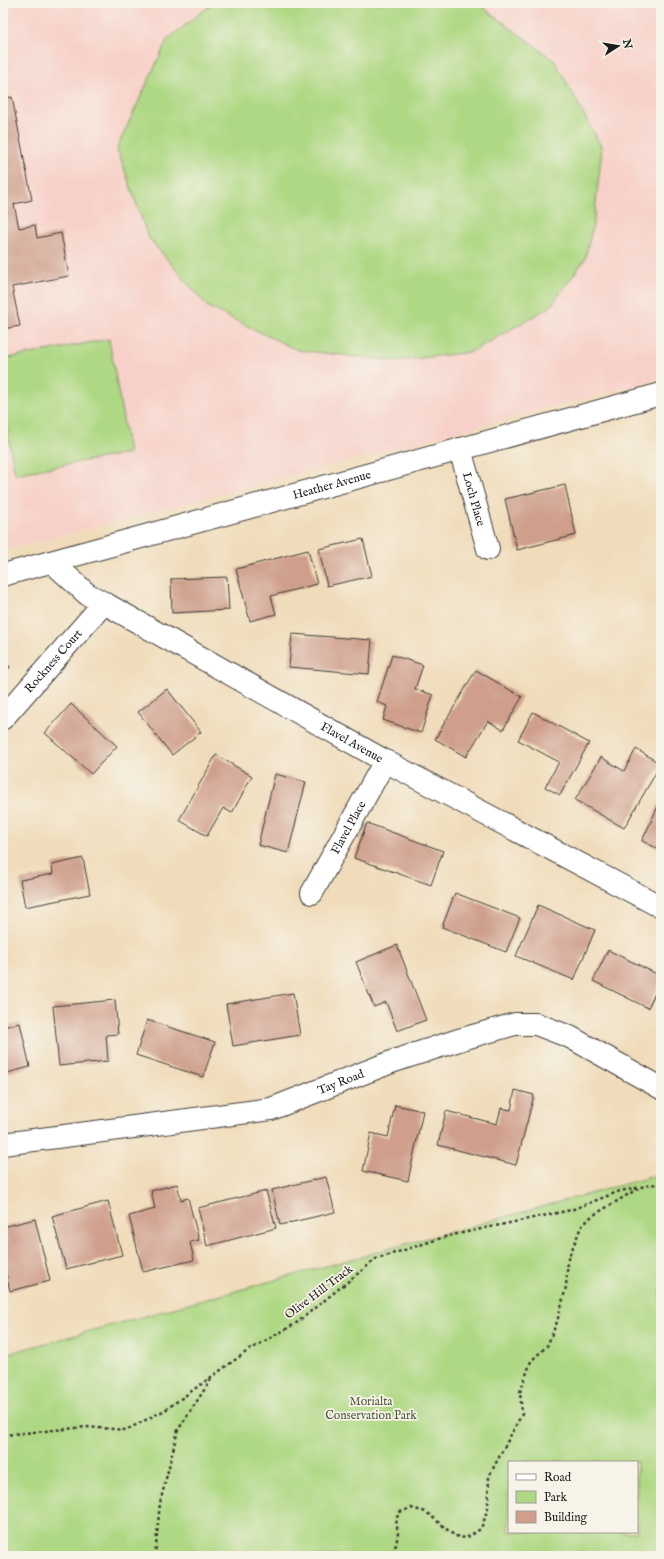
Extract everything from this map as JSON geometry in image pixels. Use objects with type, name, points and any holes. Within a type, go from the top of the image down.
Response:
[{"type":"street","name":"Heather Avenue","points":[[3,575],[661,394]]},
{"type":"street","name":"Loch Place","points":[[460,449],[488,549]]},
{"type":"street","name":"Flavel Avenue","points":[[52,562],[87,594],[385,761],[661,907]]},
{"type":"street","name":"Rockness Court","points":[[3,718],[104,603]]},
{"type":"street","name":"Flavel Place","points":[[312,893],[385,761]]},
{"type":"street","name":"Tay Road","points":[[3,1144],[271,1109],[394,1061],[515,1024],[536,1024],[570,1037],[661,1088]]},
{"type":"path","name":"Olive Hill Track","points":[[3,1434],[86,1427],[126,1430],[165,1410],[249,1350],[295,1324],[376,1259],[448,1236],[571,1210],[620,1191],[661,1183]]},
{"type":"path","points":[[380,1556],[392,1551],[396,1545],[398,1534],[396,1519],[400,1512],[411,1508],[426,1512],[455,1536],[466,1538],[479,1530],[483,1524],[488,1508],[489,1476],[522,1414],[520,1392],[532,1361],[547,1346],[557,1322],[566,1287],[568,1260],[581,1227],[592,1216],[642,1186]]},
{"type":"path","points":[[155,1556],[160,1502],[178,1430],[213,1376]]},
{"type":"shaded area","points":[[3,3],[661,3],[661,379],[3,551]]},
{"type":"green space","points":[[213,3],[477,3],[555,61],[602,148],[594,221],[585,259],[550,307],[471,352],[396,361],[297,350],[208,307],[148,237],[117,148],[167,40]]},
{"type":"green space","points":[[109,339],[129,453],[15,474],[3,408],[3,359]]},
{"type":"green space","name":"Morialta Conservation Park","points":[[661,1174],[661,1556],[3,1556],[3,1355]]},
{"type":"building","points":[[12,97],[32,200],[14,204],[19,228],[35,225],[37,238],[61,233],[69,276],[12,287],[20,326],[3,329],[3,99]]},
{"type":"building","points":[[565,485],[576,535],[517,550],[505,499]]},
{"type":"building","points":[[363,539],[372,576],[327,586],[319,549]]},
{"type":"building","points":[[308,550],[317,584],[271,596],[276,614],[250,621],[236,569]]},
{"type":"building","points":[[227,577],[229,610],[172,613],[171,579]]},
{"type":"building","points":[[292,634],[372,640],[369,674],[289,667]]},
{"type":"building","points":[[392,655],[423,665],[415,689],[433,695],[421,733],[383,720],[387,706],[377,702]]},
{"type":"building","points":[[3,660],[10,667],[3,674]]},
{"type":"building","points":[[476,670],[522,697],[503,730],[488,721],[466,757],[435,739]]},
{"type":"building","points":[[167,689],[201,732],[172,755],[138,712]]},
{"type":"building","points":[[71,704],[117,746],[91,774],[45,733]]},
{"type":"building","points":[[533,712],[589,743],[560,795],[545,787],[559,762],[518,740]]},
{"type":"building","points":[[636,749],[661,764],[624,828],[575,800],[601,757],[624,771]]},
{"type":"building","points":[[216,755],[252,776],[232,813],[223,808],[207,836],[179,820]]},
{"type":"building","points":[[275,774],[306,782],[288,853],[258,845]]},
{"type":"building","points":[[660,802],[661,803],[661,850],[642,841]]},
{"type":"building","points":[[367,823],[443,851],[431,885],[354,858]]},
{"type":"building","points":[[83,858],[90,894],[25,907],[20,880],[53,874],[52,865]]},
{"type":"building","points":[[455,893],[520,918],[506,952],[442,927]]},
{"type":"building","points":[[538,905],[595,930],[574,980],[516,956]]},
{"type":"building","points":[[397,945],[426,1020],[397,1031],[386,1002],[374,1007],[356,962]]},
{"type":"building","points":[[608,950],[661,976],[661,981],[648,1008],[593,981]]},
{"type":"building","points":[[293,993],[300,1035],[233,1046],[226,1004]]},
{"type":"building","points":[[115,1000],[118,1034],[106,1035],[108,1061],[59,1066],[53,1006]]},
{"type":"building","points":[[147,1020],[215,1042],[203,1077],[136,1055]]},
{"type":"building","points":[[20,1023],[30,1067],[3,1074],[3,1027]]},
{"type":"building","points":[[515,1090],[534,1095],[516,1165],[438,1145],[446,1111],[497,1124],[501,1108],[511,1110]]},
{"type":"building","points":[[395,1105],[423,1111],[408,1181],[363,1171],[371,1133],[388,1137]]},
{"type":"building","points":[[326,1177],[335,1212],[280,1225],[272,1190]]},
{"type":"building","points":[[177,1184],[181,1200],[188,1198],[199,1240],[190,1242],[194,1260],[143,1272],[129,1216],[155,1209],[151,1191]]},
{"type":"building","points":[[266,1191],[276,1228],[207,1246],[198,1208]]},
{"type":"building","points":[[108,1201],[122,1255],[66,1269],[52,1216]]},
{"type":"building","points":[[35,1219],[50,1281],[10,1291],[3,1261],[3,1227]]}]
